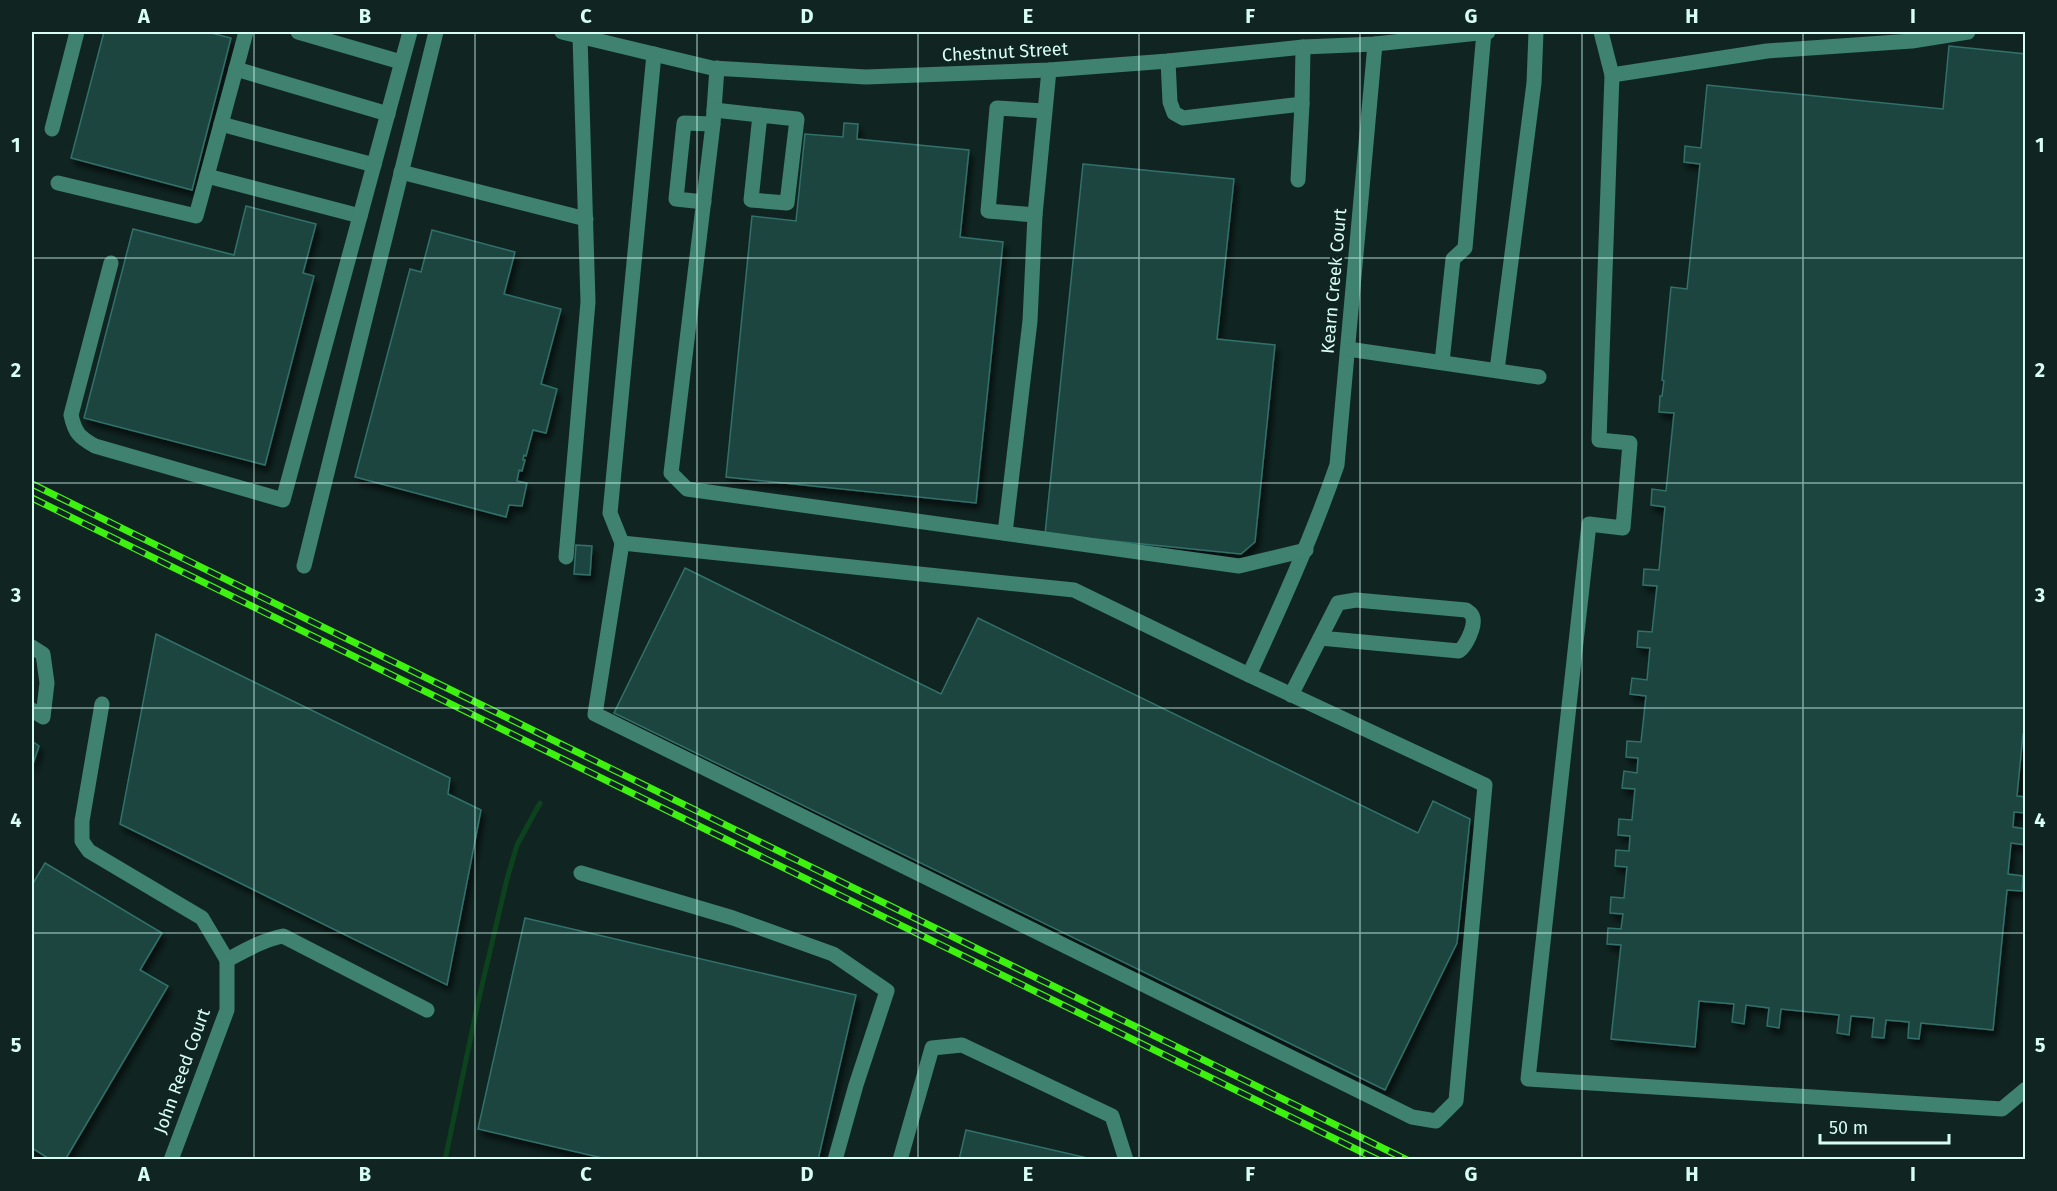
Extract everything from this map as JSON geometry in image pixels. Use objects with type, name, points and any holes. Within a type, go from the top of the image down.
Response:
[{"type":"street","points":[[52,129],[77,32]]},
{"type":"street","points":[[58,183],[196,216],[246,32]]},
{"type":"street","points":[[298,32],[402,62]]},
{"type":"street","points":[[111,262],[71,415],[74,428],[81,438],[95,446],[283,500],[410,32]]},
{"type":"street","points":[[304,566],[436,32]]},
{"type":"street","name":"Chestnut Street","points":[[562,32],[717,68],[866,77],[1049,70],[1303,47],[1375,45],[1486,32]]},
{"type":"street","points":[[1442,362],[1453,259],[1465,248],[1486,32]]},
{"type":"street","points":[[1497,370],[1534,83],[1536,32]]},
{"type":"street","points":[[1601,32],[1612,75],[1599,440],[1630,443],[1623,528],[1589,524],[1528,1079],[2002,1109],[2025,1089]]},
{"type":"street","points":[[1612,75],[1767,51],[1912,41],[1968,32]]},
{"type":"street","points":[[566,557],[588,302],[580,36]]},
{"type":"street","name":"Kearn Creek Court","points":[[1249,675],[1306,550],[1337,465],[1375,45]]},
{"type":"street","points":[[1298,180],[1303,47]]},
{"type":"street","points":[[622,543],[1074,590],[1291,695],[1485,785],[1456,1101],[1436,1121],[1412,1118],[596,714],[622,543],[610,513],[654,54]]},
{"type":"street","points":[[1168,61],[1170,102],[1174,113],[1183,118],[1302,104]]},
{"type":"street","points":[[717,68],[704,202],[671,473],[687,489],[1239,566],[1306,550]]},
{"type":"street","points":[[236,69],[388,114]]},
{"type":"street","points":[[1005,533],[1030,321],[1035,215],[1049,70]]},
{"type":"street","points":[[1035,215],[988,211],[997,108],[1044,111]]},
{"type":"street","points":[[704,202],[676,200],[684,123],[713,117],[760,115],[797,119],[787,203],[751,200],[760,115]]},
{"type":"street","points":[[221,124],[374,165]]},
{"type":"street","points":[[401,172],[586,219]]},
{"type":"street","points":[[207,176],[360,216]]},
{"type":"street","points":[[1348,349],[1539,377]]},
{"type":"street","points":[[1291,695],[1320,638],[1338,603],[1356,600],[1466,610],[1472,614],[1474,620],[1465,647],[1459,651],[1320,638]]},
{"type":"street","points":[[32,646],[43,654],[46,683],[44,717],[32,710]]},
{"type":"street","points":[[102,704],[81,821],[81,842],[89,851],[202,918],[227,960],[256,945],[283,936],[427,1010]]},
{"type":"street","points":[[581,873],[733,918],[833,954],[887,991],[855,1085],[835,1160]]},
{"type":"street","name":"John Reed Court","points":[[171,1160],[227,1010],[227,960]]},
{"type":"street","points":[[900,1160],[932,1048],[963,1045],[1112,1116],[1126,1160]]},
{"type":"building","points":[[104,32],[207,32],[231,38],[192,190],[71,158]]},
{"type":"building","points":[[1949,46],[2026,54],[2026,734],[2023,734],[2017,796],[2026,797],[2026,813],[2014,812],[2013,827],[2026,829],[2026,845],[2011,843],[2008,874],[2023,876],[2022,891],[2007,890],[1993,1030],[1921,1023],[1919,1039],[1908,1038],[1909,1022],[1886,1020],[1884,1038],[1872,1037],[1874,1018],[1851,1016],[1849,1035],[1837,1033],[1839,1015],[1781,1009],[1779,1028],[1767,1026],[1769,1008],[1746,1005],[1744,1024],[1732,1022],[1734,1004],[1699,1001],[1695,1047],[1611,1039],[1621,945],[1607,944],[1608,928],[1621,929],[1623,914],[1610,913],[1611,897],[1624,898],[1627,867],[1615,866],[1616,850],[1629,851],[1630,836],[1618,835],[1619,819],[1632,820],[1635,789],[1622,788],[1624,771],[1637,773],[1638,758],[1626,757],[1627,741],[1641,742],[1646,696],[1630,694],[1632,678],[1647,680],[1650,648],[1637,647],[1638,631],[1652,632],[1657,586],[1643,585],[1644,569],[1659,570],[1665,507],[1651,505],[1652,489],[1666,491],[1674,413],[1659,412],[1664,381],[1662,380],[1671,287],[1687,289],[1700,164],[1684,162],[1685,146],[1701,148],[1707,85],[1943,109]]},
{"type":"building","points":[[844,123],[858,124],[857,139],[969,150],[960,237],[1003,242],[976,503],[726,477],[752,216],[796,221],[805,134],[843,137]]},
{"type":"building","points":[[1083,164],[1234,179],[1217,339],[1275,345],[1255,542],[1241,554],[1045,534]]},
{"type":"building","points":[[246,206],[316,224],[303,273],[314,276],[265,465],[84,418],[133,229],[234,255]]},
{"type":"building","points":[[432,230],[515,252],[504,294],[561,309],[541,384],[557,389],[546,433],[533,430],[517,481],[527,483],[522,506],[509,505],[506,517],[355,477],[410,269],[421,272]]},
{"type":"building","points":[[576,545],[592,546],[590,575],[574,574]]},
{"type":"building","points":[[685,568],[941,694],[978,618],[1418,833],[1433,801],[1470,819],[1457,943],[1385,1090],[614,713]]},
{"type":"building","points":[[156,634],[450,778],[448,794],[481,810],[447,985],[120,824]]},
{"type":"building","points":[[32,741],[39,746],[32,767]]},
{"type":"building","points":[[45,863],[162,933],[140,970],[168,986],[65,1160],[51,1160],[32,1148],[32,885]]},
{"type":"building","points":[[525,918],[856,995],[818,1160],[611,1160],[478,1129]]},
{"type":"building","points":[[966,1130],[1096,1160],[959,1160]]},
{"type":"waterway","points":[[445,1160],[507,879],[517,845],[540,803]]},
{"type":"railway","points":[[32,484],[1407,1160]]},
{"type":"railway","points":[[32,498],[1378,1160]]}]
